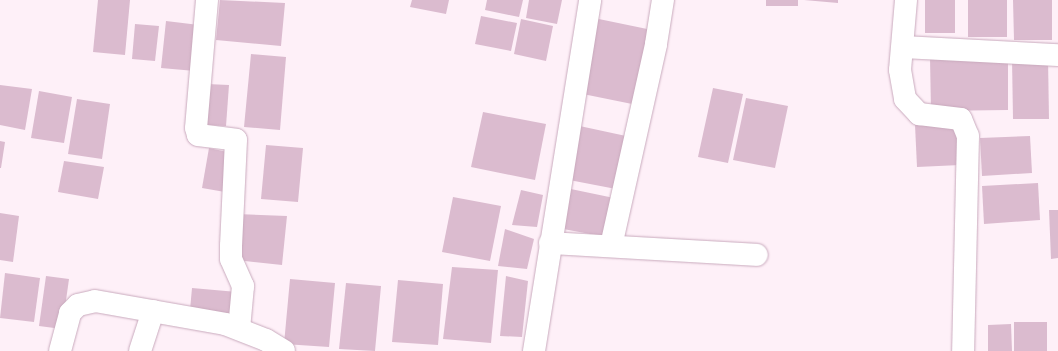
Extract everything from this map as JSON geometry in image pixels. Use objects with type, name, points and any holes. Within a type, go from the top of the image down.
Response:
[{"type":"street","points":[[207,0],[196,128],[198,135],[236,140],[230,246],[231,260],[243,286],[239,329]]},
{"type":"street","points":[[534,351],[550,243],[590,0]]},
{"type":"street","points":[[611,246],[656,44],[663,0]]},
{"type":"street","points":[[906,0],[902,89],[910,108],[919,114],[961,119],[968,136],[963,351]]},
{"type":"street","points":[[903,46],[1058,55]]},
{"type":"street","points":[[550,243],[757,255]]},
{"type":"street","points":[[60,351],[70,313],[78,305],[95,301],[204,319],[239,329],[266,340],[284,351]]},
{"type":"street","points":[[140,351],[153,311]]},
{"type":"building","points":[[98,0],[130,0],[125,55],[93,52]]},
{"type":"building","points":[[220,0],[285,3],[281,46],[216,40]]},
{"type":"building","points":[[412,0],[449,0],[446,14],[410,7]]},
{"type":"building","points":[[487,0],[523,0],[519,17],[485,10]]},
{"type":"building","points":[[529,0],[562,0],[557,24],[526,18]]},
{"type":"building","points":[[766,0],[798,0],[798,6],[766,6]]},
{"type":"building","points":[[804,0],[838,0],[838,3]]},
{"type":"building","points":[[925,0],[955,0],[955,33],[925,33]]},
{"type":"building","points":[[968,0],[1007,0],[1007,37],[968,37]]},
{"type":"building","points":[[1013,0],[1052,0],[1052,40],[1014,40]]},
{"type":"building","points":[[481,16],[517,23],[511,51],[475,44]]},
{"type":"building","points":[[594,18],[652,30],[637,105],[578,93]]},
{"type":"building","points":[[521,19],[553,26],[546,61],[514,54]]},
{"type":"building","points":[[166,21],[199,25],[195,71],[161,68]]},
{"type":"building","points":[[135,24],[159,26],[155,61],[132,59]]},
{"type":"building","points":[[251,54],[286,57],[280,130],[244,127]]},
{"type":"building","points":[[1008,57],[1008,110],[931,111],[930,58]]},
{"type":"building","points":[[1048,58],[1049,119],[1013,119],[1012,59]]},
{"type":"building","points":[[207,84],[229,85],[226,126],[204,125]]},
{"type":"building","points":[[0,85],[32,89],[25,130],[0,125]]},
{"type":"building","points":[[713,88],[743,94],[728,163],[698,157]]},
{"type":"building","points":[[39,91],[72,97],[64,143],[31,138]]},
{"type":"building","points":[[746,98],[788,106],[775,168],[733,160]]},
{"type":"building","points":[[77,99],[110,104],[102,159],[68,154]]},
{"type":"building","points":[[483,112],[546,124],[535,180],[471,167]]},
{"type":"building","points":[[957,123],[960,165],[917,167],[915,125]]},
{"type":"building","points":[[575,125],[626,136],[616,189],[564,179]]},
{"type":"building","points":[[1030,136],[1032,173],[982,176],[980,138]]},
{"type":"building","points":[[0,141],[5,142],[1,168],[0,168]]},
{"type":"building","points":[[266,145],[303,148],[298,202],[261,199]]},
{"type":"building","points":[[209,148],[232,153],[225,192],[202,188]]},
{"type":"building","points":[[64,161],[104,167],[98,199],[58,192]]},
{"type":"building","points":[[1038,183],[1040,220],[984,224],[982,186]]},
{"type":"building","points":[[566,188],[614,198],[606,237],[558,228]]},
{"type":"building","points":[[521,190],[543,195],[537,227],[512,225]]},
{"type":"building","points":[[453,197],[501,206],[490,261],[442,252]]},
{"type":"building","points":[[1049,210],[1058,210],[1058,258],[1051,259]]},
{"type":"building","points":[[0,213],[19,216],[13,262],[0,260]]},
{"type":"building","points":[[236,214],[287,216],[282,265],[236,260]]},
{"type":"building","points":[[505,229],[534,239],[527,269],[498,266]]},
{"type":"building","points":[[452,267],[498,270],[491,343],[443,339]]},
{"type":"building","points":[[5,273],[40,278],[34,322],[0,318]]},
{"type":"building","points":[[46,276],[69,279],[62,329],[39,326]]},
{"type":"building","points":[[506,276],[528,281],[522,337],[500,336]]},
{"type":"building","points":[[290,279],[335,283],[329,347],[284,344]]},
{"type":"building","points":[[398,280],[443,284],[438,345],[392,342]]},
{"type":"building","points":[[346,283],[381,286],[375,351],[339,349]]},
{"type":"building","points":[[192,288],[237,292],[235,314],[190,310]]},
{"type":"building","points":[[1014,322],[1047,322],[1047,351],[1014,351]]},
{"type":"building","points":[[1011,324],[1012,351],[988,351],[988,325]]}]
